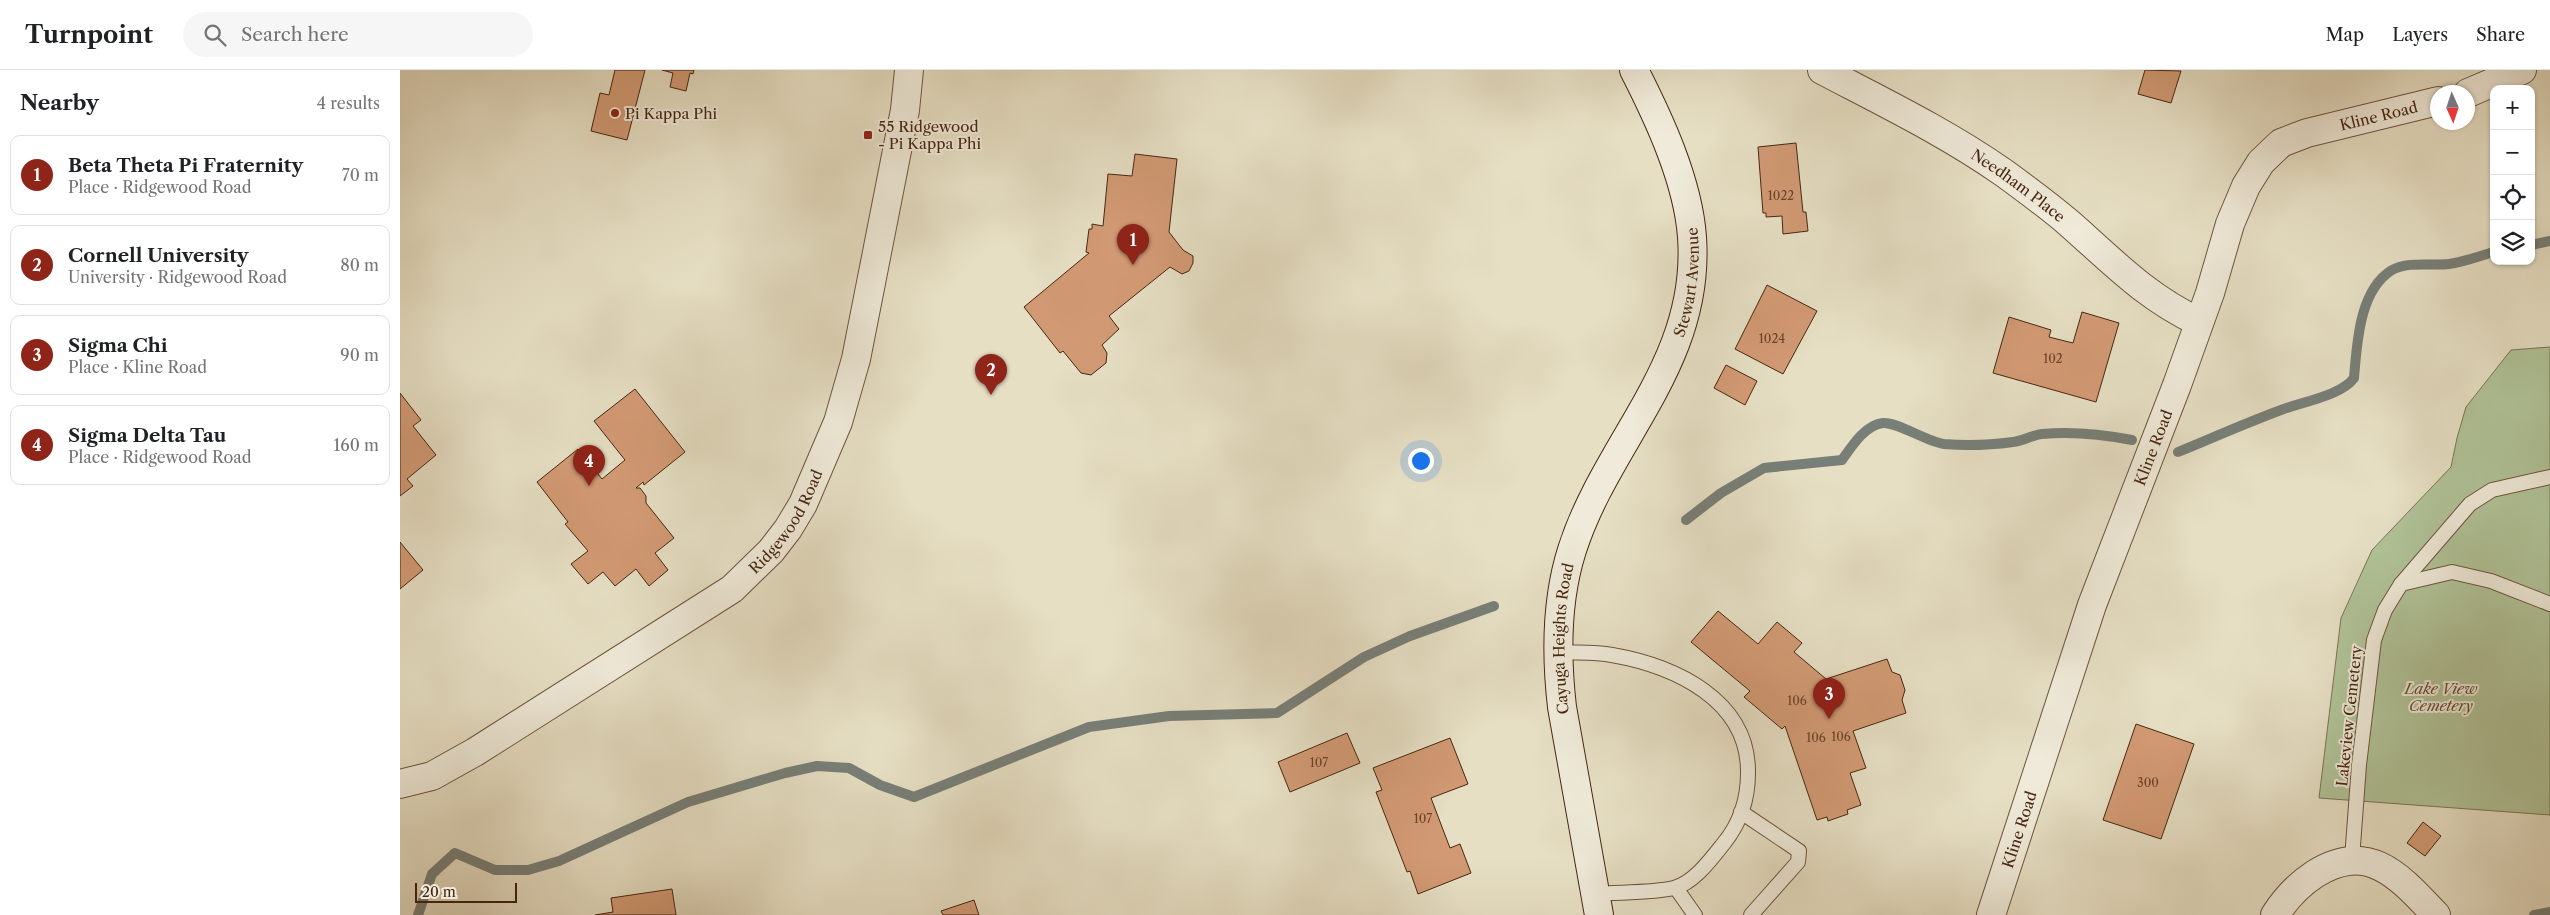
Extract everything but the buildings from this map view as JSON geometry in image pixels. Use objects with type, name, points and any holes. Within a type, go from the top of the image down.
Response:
[{"type":"street","name":"Ridgewood Road","points":[[400,784],[432,776],[475,752],[732,589],[771,551],[788,529],[803,504],[838,422],[856,359],[905,110],[909,70]]},
{"type":"street","name":"Stewart Avenue","points":[[1631,434],[1662,377],[1684,319],[1689,293],[1692,238],[1683,182],[1634,70]]},
{"type":"street","name":"Needham Place","points":[[1822,70],[1915,120],[2003,172],[2068,222],[2142,288],[2170,308],[2199,322]]},
{"type":"street","points":[[2475,90],[2522,70]]},
{"type":"street","name":"Kline Road","points":[[1991,915],[2092,605],[2177,385],[2230,224],[2246,186],[2261,162],[2281,143],[2307,133],[2430,103]]},
{"type":"street","name":"Cayuga Heights Road","points":[[1597,904],[1562,707],[1559,612],[1572,549],[1596,493],[1631,434]]},
{"type":"street","points":[[2275,915],[2291,893],[2303,882],[2326,867],[2352,859],[2366,860],[2392,872],[2436,915]]},
{"type":"lane","name":"Lakeview Cemetery","points":[[2352,859],[2359,765],[2374,640],[2385,610],[2401,584],[2470,504],[2492,490],[2550,477]]},
{"type":"lane","points":[[2401,584],[2452,572],[2491,581],[2550,604]]},
{"type":"lane","points":[[1559,652],[1612,655],[1657,668],[1698,685],[1730,713],[1748,752],[1748,795],[1732,833],[1703,869],[1676,888],[1597,904]]},
{"type":"lane","points":[[1741,812],[1799,851],[1798,862],[1751,915]]},
{"type":"lane","points":[[1676,888],[1695,915]]},
{"type":"green space","name":"Lake View Cemetery","points":[[2550,347],[2550,815],[2319,798],[2341,618],[2372,550],[2451,467],[2466,407],[2511,350]]},
{"type":"waterway","points":[[2535,244],[2550,241]]},
{"type":"waterway","points":[[2178,452],[2289,407],[2320,398],[2348,384],[2354,378],[2359,334],[2366,304],[2381,279],[2392,270],[2398,267],[2413,265],[2455,263],[2490,253]]},
{"type":"waterway","points":[[1686,520],[1721,493],[1764,468],[1842,460],[1865,432],[1883,423],[1896,426],[1929,440],[1952,445],[2005,443],[2053,433],[2076,433],[2132,440]]},
{"type":"waterway","points":[[418,915],[432,874],[455,853],[495,870],[528,870],[559,861],[688,802],[785,773],[817,766],[849,768],[880,785],[914,797],[1089,727],[1169,716],[1277,713],[1364,657],[1410,636],[1494,606]]},
{"type":"waterway","points":[[2534,915],[2550,912]]},
{"type":"place","name":"Pi Kappa Phi","points":[[615,113]]},
{"type":"place","name":"55 Ridgewood - Pi Kappa Phi","points":[[868,135]]},
{"type":"place","name":"Beta Theta Pi Fraternity","points":[[1133,265]]},
{"type":"place","name":"Cornell University","points":[[991,395]]},
{"type":"place","name":"Sigma Delta Tau","points":[[589,486]]},
{"type":"place","name":"Sigma Chi","points":[[1829,719]]}]
